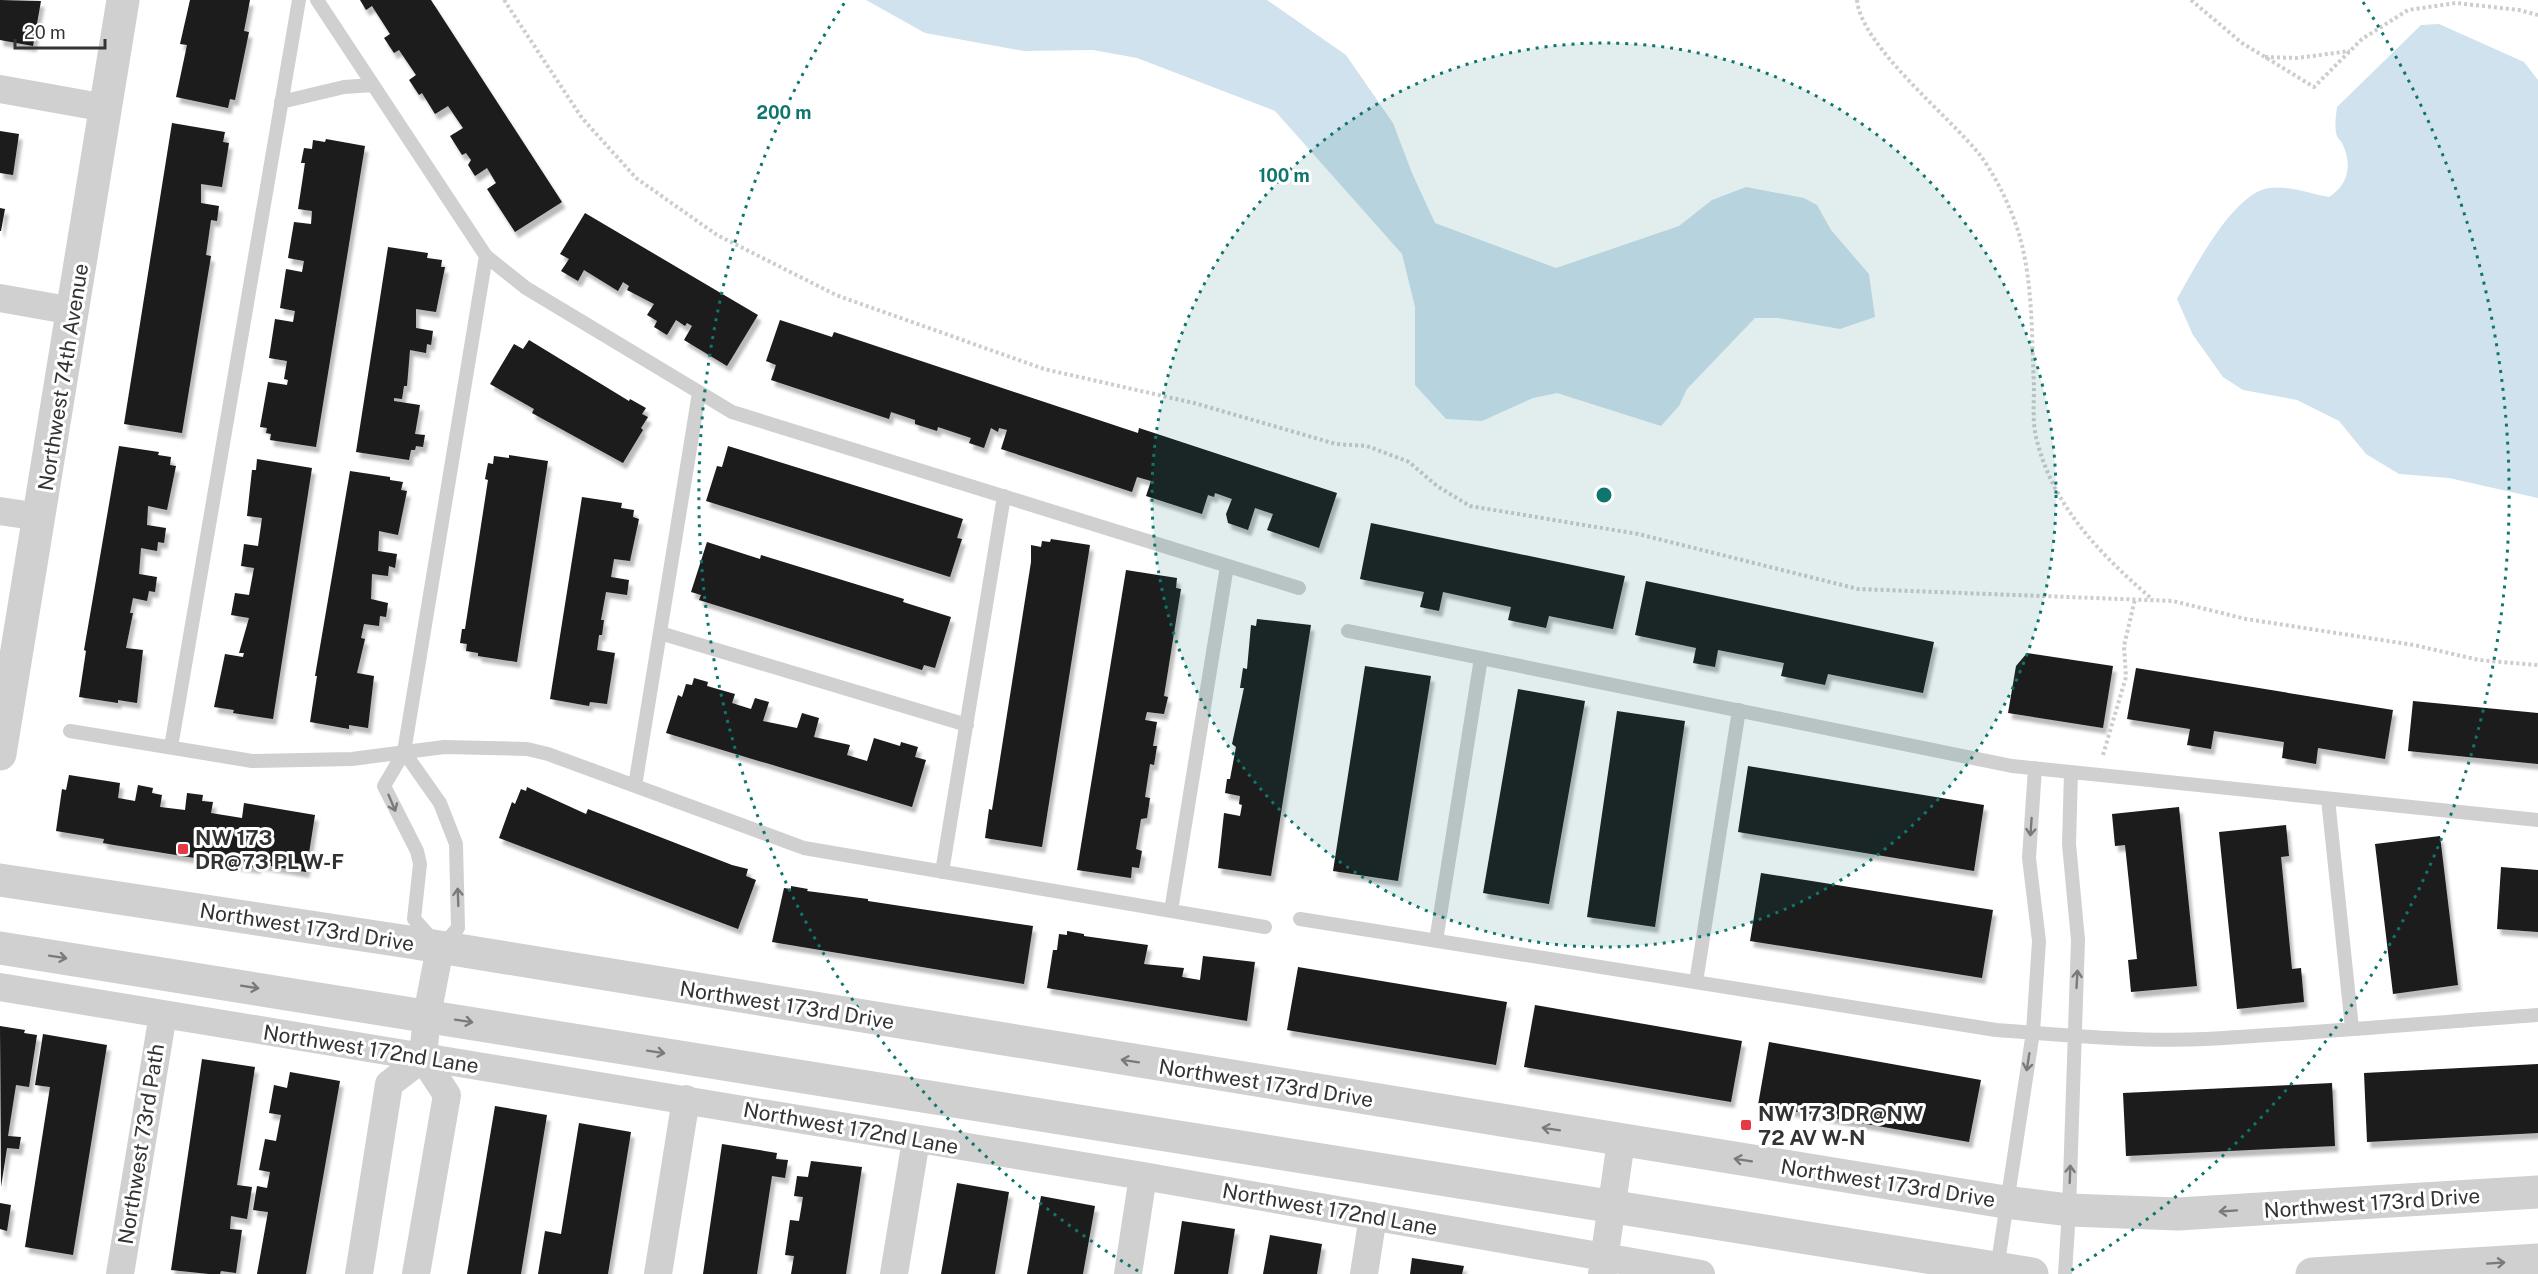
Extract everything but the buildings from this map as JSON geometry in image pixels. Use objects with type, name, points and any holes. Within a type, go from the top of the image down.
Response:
[{"type":"street","name":"Northwest 74th Avenue","points":[[1,734],[40,517],[123,0]]},
{"type":"street","points":[[0,89],[106,108]]},
{"type":"street","points":[[0,298],[74,311]]},
{"type":"street","points":[[0,511],[40,517]]},
{"type":"street","name":"Northwest 173rd Drive","points":[[0,880],[440,948],[1621,1141],[2005,1202],[2069,1210],[2178,1214],[2538,1192]]},
{"type":"street","points":[[0,948],[2032,1274]]},
{"type":"street","points":[[416,1274],[447,1095],[423,1058],[427,1015],[440,948]]},
{"type":"street","name":"Northwest 172nd Lane","points":[[0,987],[423,1058],[686,1099],[916,1140],[1373,1215],[1603,1266],[1701,1274]]},
{"type":"street","name":"Northwest 73rd Path","points":[[120,1274],[163,1014]]},
{"type":"street","points":[[359,1274],[389,1084],[423,1058]]},
{"type":"street","points":[[658,1274],[686,1099]]},
{"type":"street","points":[[894,1274],[916,1140]]},
{"type":"street","points":[[1603,1266],[1621,1141]]},
{"type":"street","points":[[1128,1274],[1143,1176]]},
{"type":"street","points":[[1364,1274],[1373,1215]]},
{"type":"street","points":[[2312,1274],[2538,1260]]},
{"type":"lane","points":[[171,747],[299,0]]},
{"type":"lane","points":[[317,0],[486,256],[526,288],[699,393],[732,412],[1299,588]]},
{"type":"lane","points":[[281,102],[344,87],[373,85]]},
{"type":"lane","points":[[404,752],[425,785],[440,802],[456,844],[459,928],[440,948],[414,918],[420,864],[417,851],[384,786],[404,752],[486,256]]},
{"type":"lane","points":[[635,786],[699,393]]},
{"type":"lane","points":[[942,872],[1004,496]]},
{"type":"lane","points":[[1171,911],[1227,566]]},
{"type":"lane","points":[[1348,631],[2036,768],[2538,820]]},
{"type":"lane","points":[[660,633],[967,725]]},
{"type":"lane","points":[[1436,941],[1481,658]]},
{"type":"lane","points":[[1696,982],[1739,710]]},
{"type":"lane","points":[[70,731],[252,761],[352,759],[444,747],[527,749],[804,848],[1265,927]]},
{"type":"lane","points":[[1997,1270],[2005,1202],[2033,1032],[2039,941],[2029,858],[2036,768]]},
{"type":"lane","points":[[2065,1274],[2078,940],[2068,844],[2071,772]]},
{"type":"lane","points":[[2328,799],[2352,1028]]},
{"type":"lane","points":[[1300,919],[1996,1030],[2205,1039],[2538,1015]]},
{"type":"path","points":[[504,0],[582,118],[636,178],[717,235],[836,295],[1044,369],[1194,403],[1336,444],[1367,446],[1409,462],[1437,486],[1470,506],[1638,534],[1858,589],[2173,601],[2246,619],[2414,645],[2479,660],[2538,665]]},
{"type":"path","points":[[1857,0],[1858,9],[1876,42],[1980,156],[2010,207],[2028,265],[2036,439],[2055,491],[2112,564],[2153,600]]},
{"type":"path","points":[[2191,0],[2242,43],[2314,87],[2362,39],[2409,10],[2456,3],[2519,10],[2538,15]]},
{"type":"path","points":[[2264,57],[2297,58],[2350,51]]},
{"type":"path","points":[[2096,775],[2127,677],[2124,646],[2135,599]]},
{"type":"water","points":[[866,0],[1267,0],[1346,55],[1393,123],[1412,173],[1435,223],[1556,268],[1679,226],[1712,200],[1746,187],[1804,198],[1817,205],[1831,230],[1869,274],[1875,317],[1840,329],[1778,318],[1755,318],[1687,389],[1679,406],[1661,426],[1557,393],[1533,398],[1482,421],[1446,419],[1415,385],[1415,307],[1402,254],[1275,111],[1137,58],[1093,50],[1024,51],[925,33]]},
{"type":"water","points":[[2439,24],[2524,62],[2538,80],[2538,498],[2449,478],[2399,474],[2366,454],[2339,421],[2297,400],[2243,390],[2223,377],[2193,335],[2177,299],[2216,234],[2242,203],[2255,193],[2276,187],[2329,197],[2341,187],[2348,167],[2345,151],[2336,133],[2337,107],[2421,25]]},
{"type":"place","name":"NW 173 DR@73 PL W-F","points":[[183,849]]},
{"type":"place","name":"NW 173 DR@NW 72 AV W-N","points":[[1746,1125]]}]
